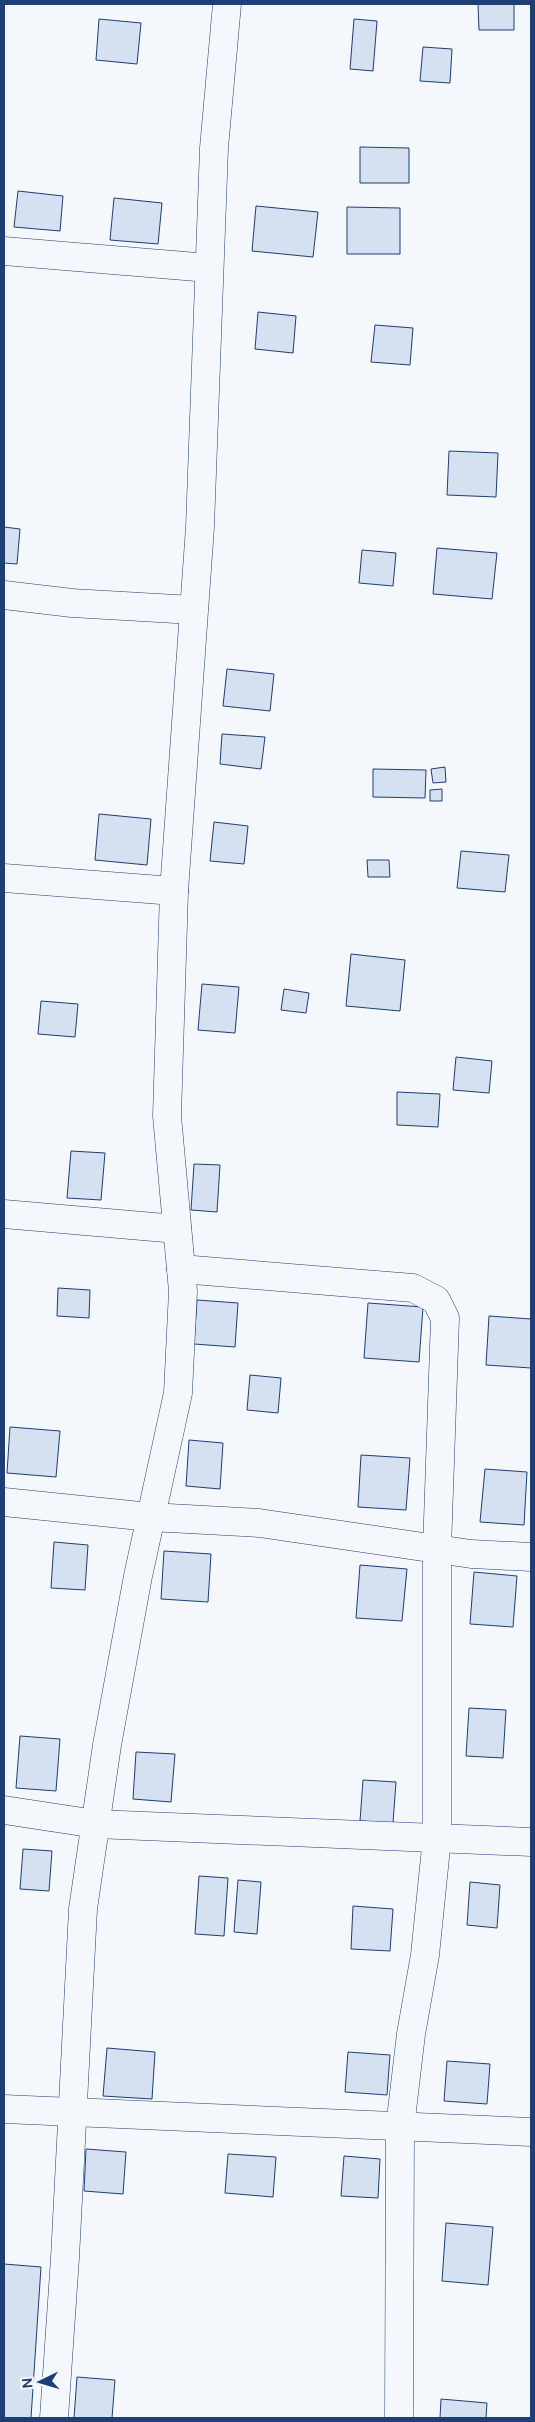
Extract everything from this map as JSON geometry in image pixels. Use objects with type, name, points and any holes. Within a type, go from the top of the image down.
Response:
[{"type":"street","points":[[54,2418],[73,2112],[83,1909],[107,1745],[150,1517],[178,1393],[182,1291],[167,1116],[174,892],[200,517],[214,148],[227,4]]},
{"type":"street","points":[[4,251],[210,268]]},
{"type":"street","points":[[4,595],[72,603],[193,610]]},
{"type":"street","points":[[4,878],[174,892]]},
{"type":"street","points":[[4,1214],[176,1229]]},
{"type":"street","points":[[181,1269],[413,1288],[436,1300],[445,1318],[437,1549],[437,1838],[425,1955],[411,2034],[400,2127],[399,2418]]},
{"type":"street","points":[[4,1502],[150,1517],[259,1523],[471,1554],[531,1557]]},
{"type":"street","points":[[4,1810],[96,1824],[531,1842]]},
{"type":"street","points":[[4,2109],[531,2132]]},
{"type":"building","points":[[478,4],[514,4],[514,30],[479,30]]},
{"type":"building","points":[[99,19],[141,23],[137,64],[96,60]]},
{"type":"building","points":[[354,19],[377,21],[373,71],[350,69]]},
{"type":"building","points":[[423,47],[452,49],[450,83],[420,81]]},
{"type":"building","points":[[360,147],[409,148],[409,183],[360,183]]},
{"type":"building","points":[[18,191],[63,196],[60,231],[14,227]]},
{"type":"building","points":[[114,198],[162,203],[158,244],[110,240]]},
{"type":"building","points":[[256,206],[318,212],[313,257],[252,251]]},
{"type":"building","points":[[347,207],[400,208],[400,254],[347,254]]},
{"type":"building","points":[[258,312],[296,316],[293,353],[255,349]]},
{"type":"building","points":[[375,325],[413,328],[410,365],[371,362]]},
{"type":"building","points":[[449,451],[498,453],[496,497],[447,495]]},
{"type":"building","points":[[4,527],[20,529],[17,564],[4,563]]},
{"type":"building","points":[[437,548],[497,553],[492,599],[433,594]]},
{"type":"building","points":[[362,550],[396,553],[393,586],[359,583]]},
{"type":"building","points":[[227,669],[274,674],[270,711],[223,706]]},
{"type":"building","points":[[222,734],[265,737],[261,769],[220,764]]},
{"type":"building","points":[[445,767],[446,782],[433,783],[431,769]]},
{"type":"building","points":[[373,769],[426,770],[425,798],[373,797]]},
{"type":"building","points":[[442,789],[442,801],[430,801],[430,790]]},
{"type":"building","points":[[99,814],[151,819],[147,865],[95,860]]},
{"type":"building","points":[[214,822],[248,826],[244,864],[210,861]]},
{"type":"building","points":[[461,851],[509,855],[505,892],[457,888]]},
{"type":"building","points":[[367,860],[389,860],[390,877],[368,877]]},
{"type":"building","points":[[351,954],[405,960],[400,1011],[346,1006]]},
{"type":"building","points":[[202,984],[239,987],[235,1033],[198,1030]]},
{"type":"building","points":[[284,989],[309,993],[306,1013],[281,1010]]},
{"type":"building","points":[[41,1001],[78,1004],[75,1037],[38,1034]]},
{"type":"building","points":[[456,1057],[492,1061],[489,1093],[453,1090]]},
{"type":"building","points":[[397,1092],[440,1094],[438,1127],[397,1125]]},
{"type":"building","points":[[71,1151],[105,1153],[101,1200],[67,1198]]},
{"type":"building","points":[[194,1164],[220,1165],[217,1212],[191,1210]]},
{"type":"building","points":[[58,1288],[90,1290],[89,1318],[57,1316]]},
{"type":"building","points":[[197,1300],[238,1303],[235,1347],[194,1344]]},
{"type":"building","points":[[368,1303],[423,1307],[419,1362],[364,1358]]},
{"type":"building","points":[[489,1316],[531,1319],[531,1368],[486,1365]]},
{"type":"building","points":[[250,1375],[281,1378],[278,1413],[247,1410]]},
{"type":"building","points":[[10,1427],[60,1431],[56,1477],[7,1473]]},
{"type":"building","points":[[189,1440],[223,1443],[220,1489],[186,1486]]},
{"type":"building","points":[[361,1455],[410,1458],[406,1510],[358,1507]]},
{"type":"building","points":[[485,1469],[527,1472],[524,1525],[480,1522]]},
{"type":"building","points":[[54,1542],[88,1545],[85,1590],[51,1588]]},
{"type":"building","points":[[164,1551],[211,1554],[208,1602],[161,1599]]},
{"type":"building","points":[[360,1565],[407,1569],[402,1621],[356,1618]]},
{"type":"building","points":[[474,1572],[517,1576],[513,1627],[470,1624]]},
{"type":"building","points":[[469,1708],[506,1710],[503,1758],[466,1756]]},
{"type":"building","points":[[20,1736],[60,1739],[56,1791],[16,1788]]},
{"type":"building","points":[[136,1752],[175,1754],[171,1802],[133,1799]]},
{"type":"building","points":[[363,1780],[396,1782],[393,1823],[360,1821]]},
{"type":"building","points":[[23,1849],[52,1851],[49,1891],[20,1889]]},
{"type":"building","points":[[199,1876],[228,1878],[224,1936],[195,1934]]},
{"type":"building","points":[[238,1880],[261,1882],[257,1934],[234,1932]]},
{"type":"building","points":[[470,1882],[500,1885],[497,1928],[467,1925]]},
{"type":"building","points":[[353,1906],[393,1909],[390,1951],[351,1949]]},
{"type":"building","points":[[107,2048],[155,2052],[152,2099],[103,2096]]},
{"type":"building","points":[[348,2052],[390,2055],[387,2095],[345,2092]]},
{"type":"building","points":[[447,2061],[490,2064],[487,2104],[444,2101]]},
{"type":"building","points":[[86,2149],[126,2152],[123,2194],[84,2191]]},
{"type":"building","points":[[228,2154],[276,2157],[273,2197],[225,2193]]},
{"type":"building","points":[[344,2156],[380,2159],[378,2198],[341,2196]]},
{"type":"building","points":[[446,2223],[493,2227],[488,2285],[442,2281]]},
{"type":"building","points":[[4,2264],[41,2267],[31,2418],[4,2418]]},
{"type":"building","points":[[77,2377],[115,2380],[112,2418],[74,2418]]},
{"type":"building","points":[[441,2399],[487,2403],[486,2418],[440,2418]]}]
